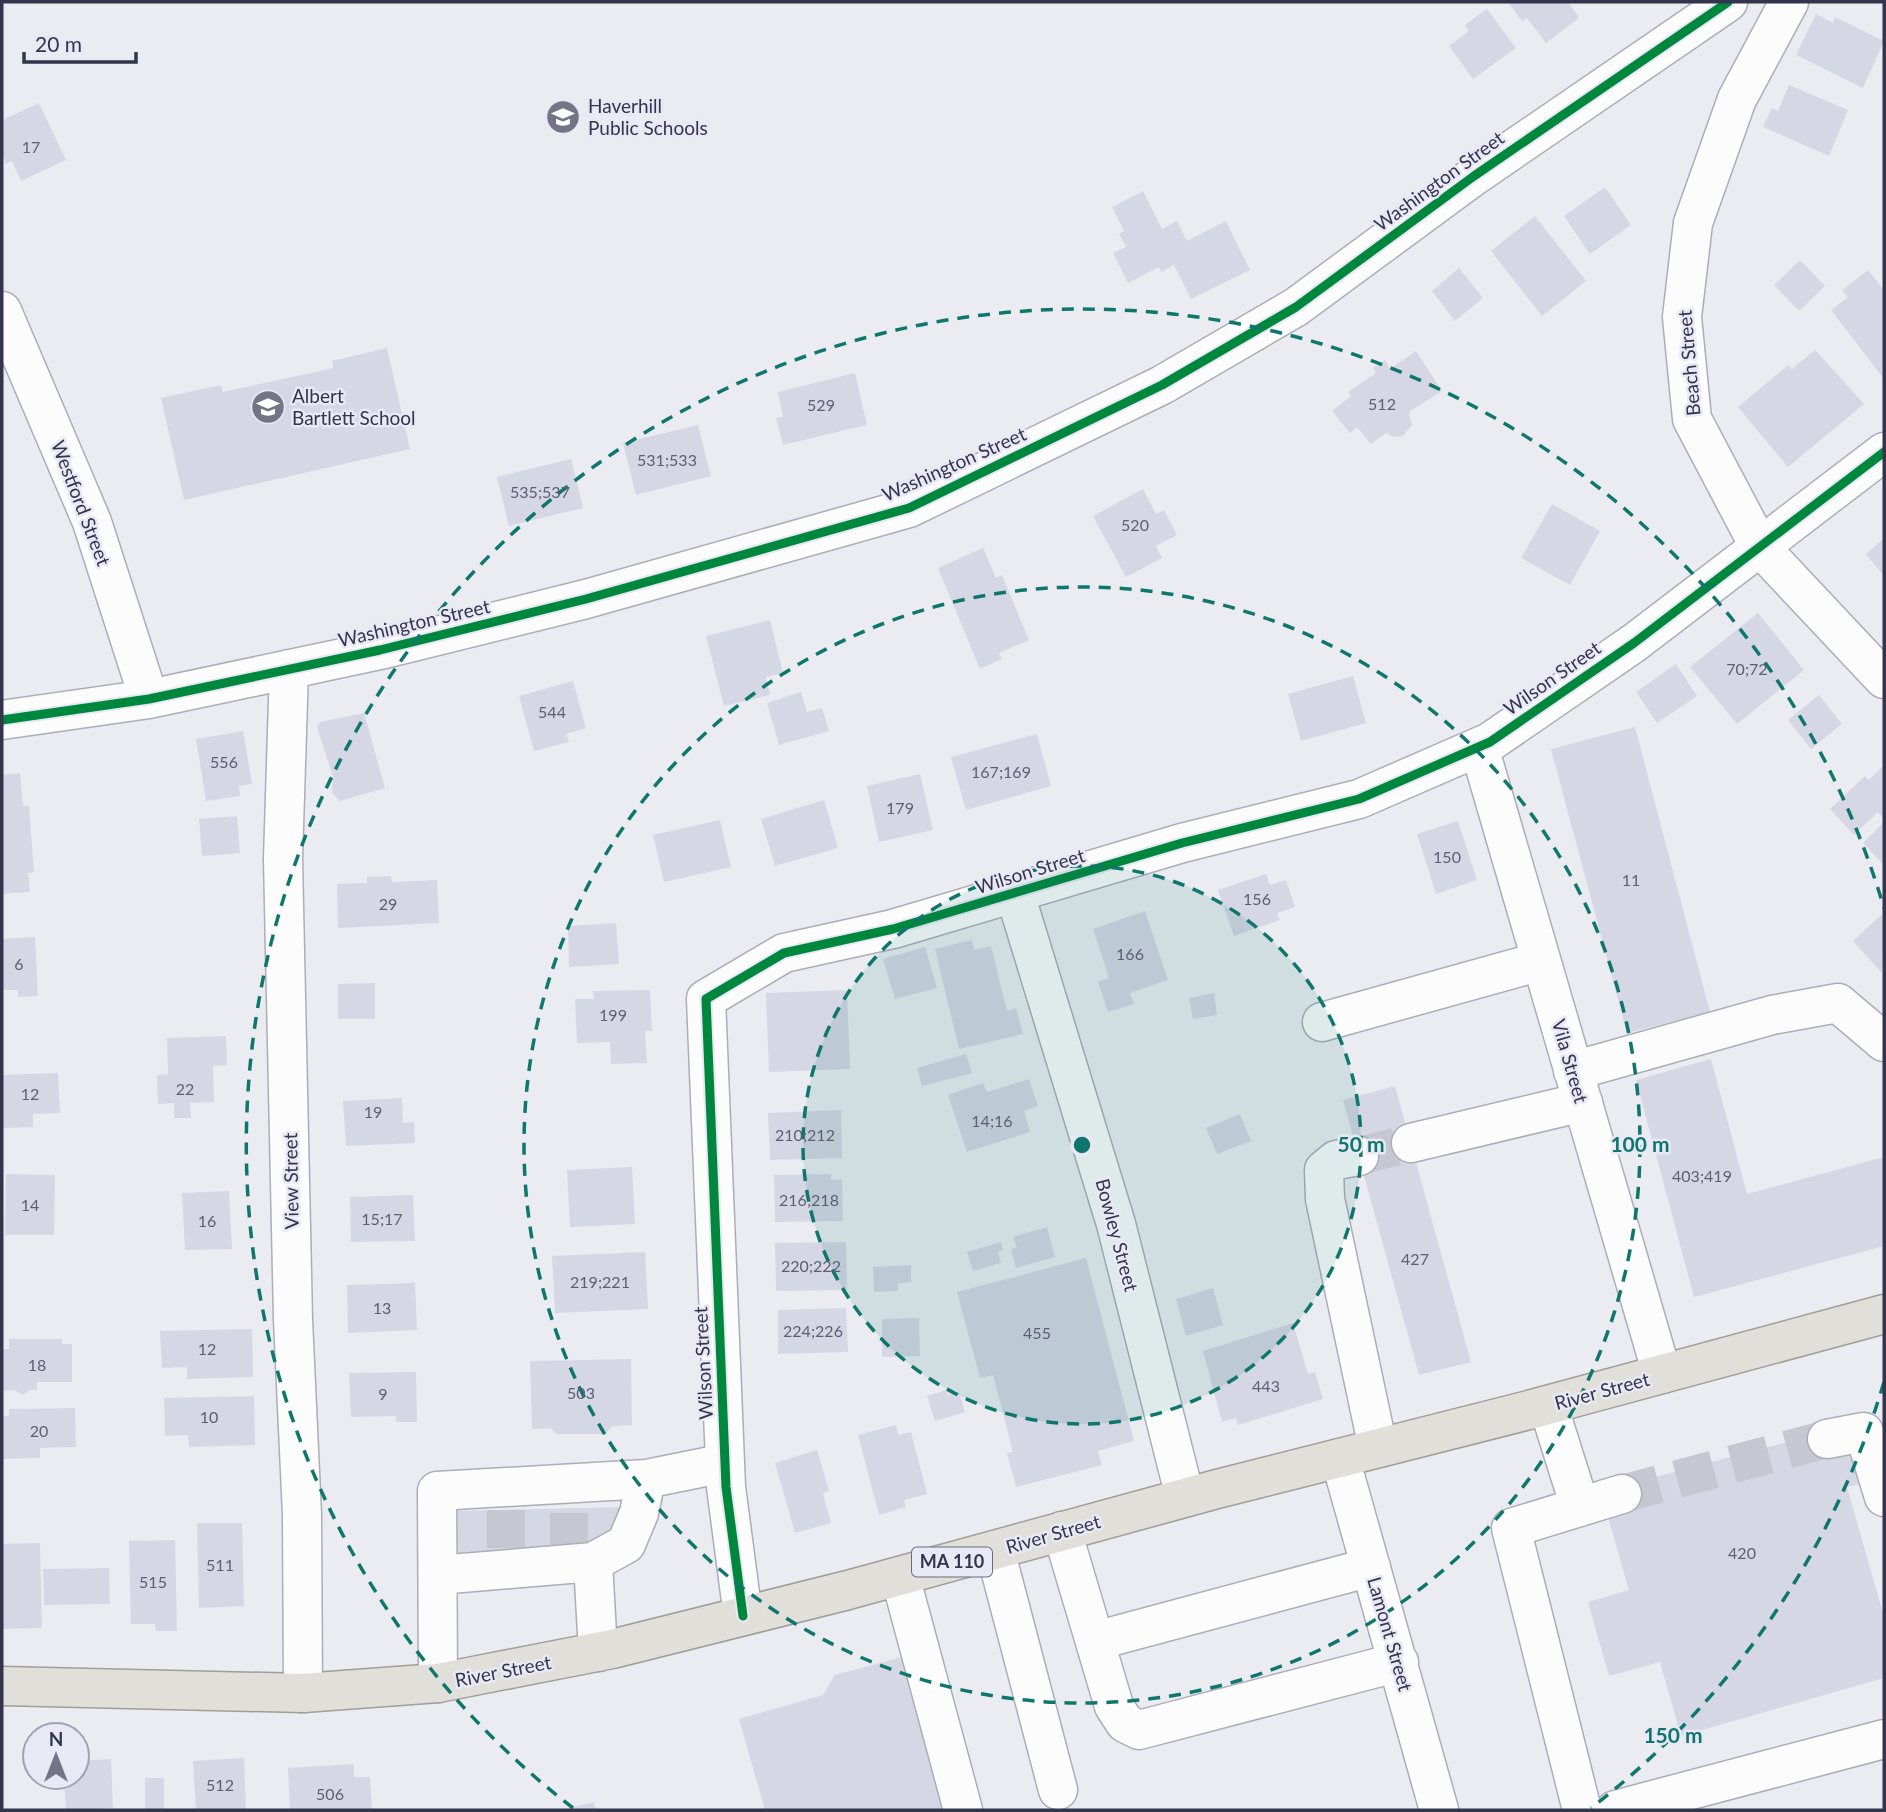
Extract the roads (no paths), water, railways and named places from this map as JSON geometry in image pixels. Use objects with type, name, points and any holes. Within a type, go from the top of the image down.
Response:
[{"type":"main road","name":"River Street","points":[[2,1686],[303,1693],[438,1683],[598,1652],[900,1576],[1185,1497],[1548,1405],[1884,1314]]},
{"type":"street","name":"Washington Street","points":[[2,720],[149,699],[380,650],[586,599],[909,508],[1162,385],[1296,307],[1474,176],[1728,2]]},
{"type":"street","name":"Beach Street","points":[[1789,2],[1737,99],[1693,223],[1682,317],[1692,419],[1759,546],[1884,679]]},
{"type":"street","name":"Westford Street","points":[[2,312],[92,522],[149,699]]},
{"type":"street","name":"Wilson Street","points":[[743,1616],[725,1463],[706,999],[784,953],[893,929],[1182,843],[1359,799],[1479,747],[1634,643],[1884,452]]},
{"type":"street","name":"View Street","points":[[289,669],[283,859],[293,1320],[302,1515],[303,1693]]},
{"type":"street","name":"Vila Street","points":[[1479,747],[1662,1374]]},
{"type":"street","name":"Bowley Street","points":[[1015,894],[1116,1224],[1185,1497]]},
{"type":"street","points":[[1322,1022],[1541,961]]},
{"type":"street","points":[[1411,1143],[1772,1015],[1838,1003],[1884,1042]]},
{"type":"street","points":[[1359,1156],[1336,1160],[1324,1170],[1325,1199],[1378,1448]]},
{"type":"street","points":[[1548,1405],[1580,1507]]},
{"type":"street","points":[[1827,1439],[1864,1432],[1884,1497]]},
{"type":"street","name":"Lamont Street","points":[[1340,1458],[1439,1810]]},
{"type":"street","points":[[438,1683],[437,1491],[507,1498],[569,1495],[725,1463]]},
{"type":"street","points":[[438,1575],[506,1561],[577,1559],[626,1544],[639,1513],[646,1479]]},
{"type":"street","points":[[1582,1810],[1511,1528],[1622,1494]]},
{"type":"street","points":[[1062,1531],[1114,1706],[1125,1723],[1139,1730],[1399,1662]]},
{"type":"street","points":[[995,1550],[1058,1790]]},
{"type":"street","points":[[577,1559],[598,1652]]},
{"type":"street","points":[[1095,1640],[1371,1567]]},
{"type":"street","points":[[900,1576],[963,1810]]},
{"type":"street","points":[[1615,1810],[1884,1740]]},
{"type":"tunnel","points":[[1359,1156],[1411,1143]]},
{"type":"tunnel","points":[[1622,1494],[1827,1439]]},
{"type":"tunnel","points":[[569,1508],[569,1551]]},
{"type":"tunnel","points":[[506,1510],[506,1553]]},
{"type":"place","name":"Haverhill Public Schools","points":[[563,117]]},
{"type":"place","name":"Albert Bartlett School","points":[[268,407]]}]
